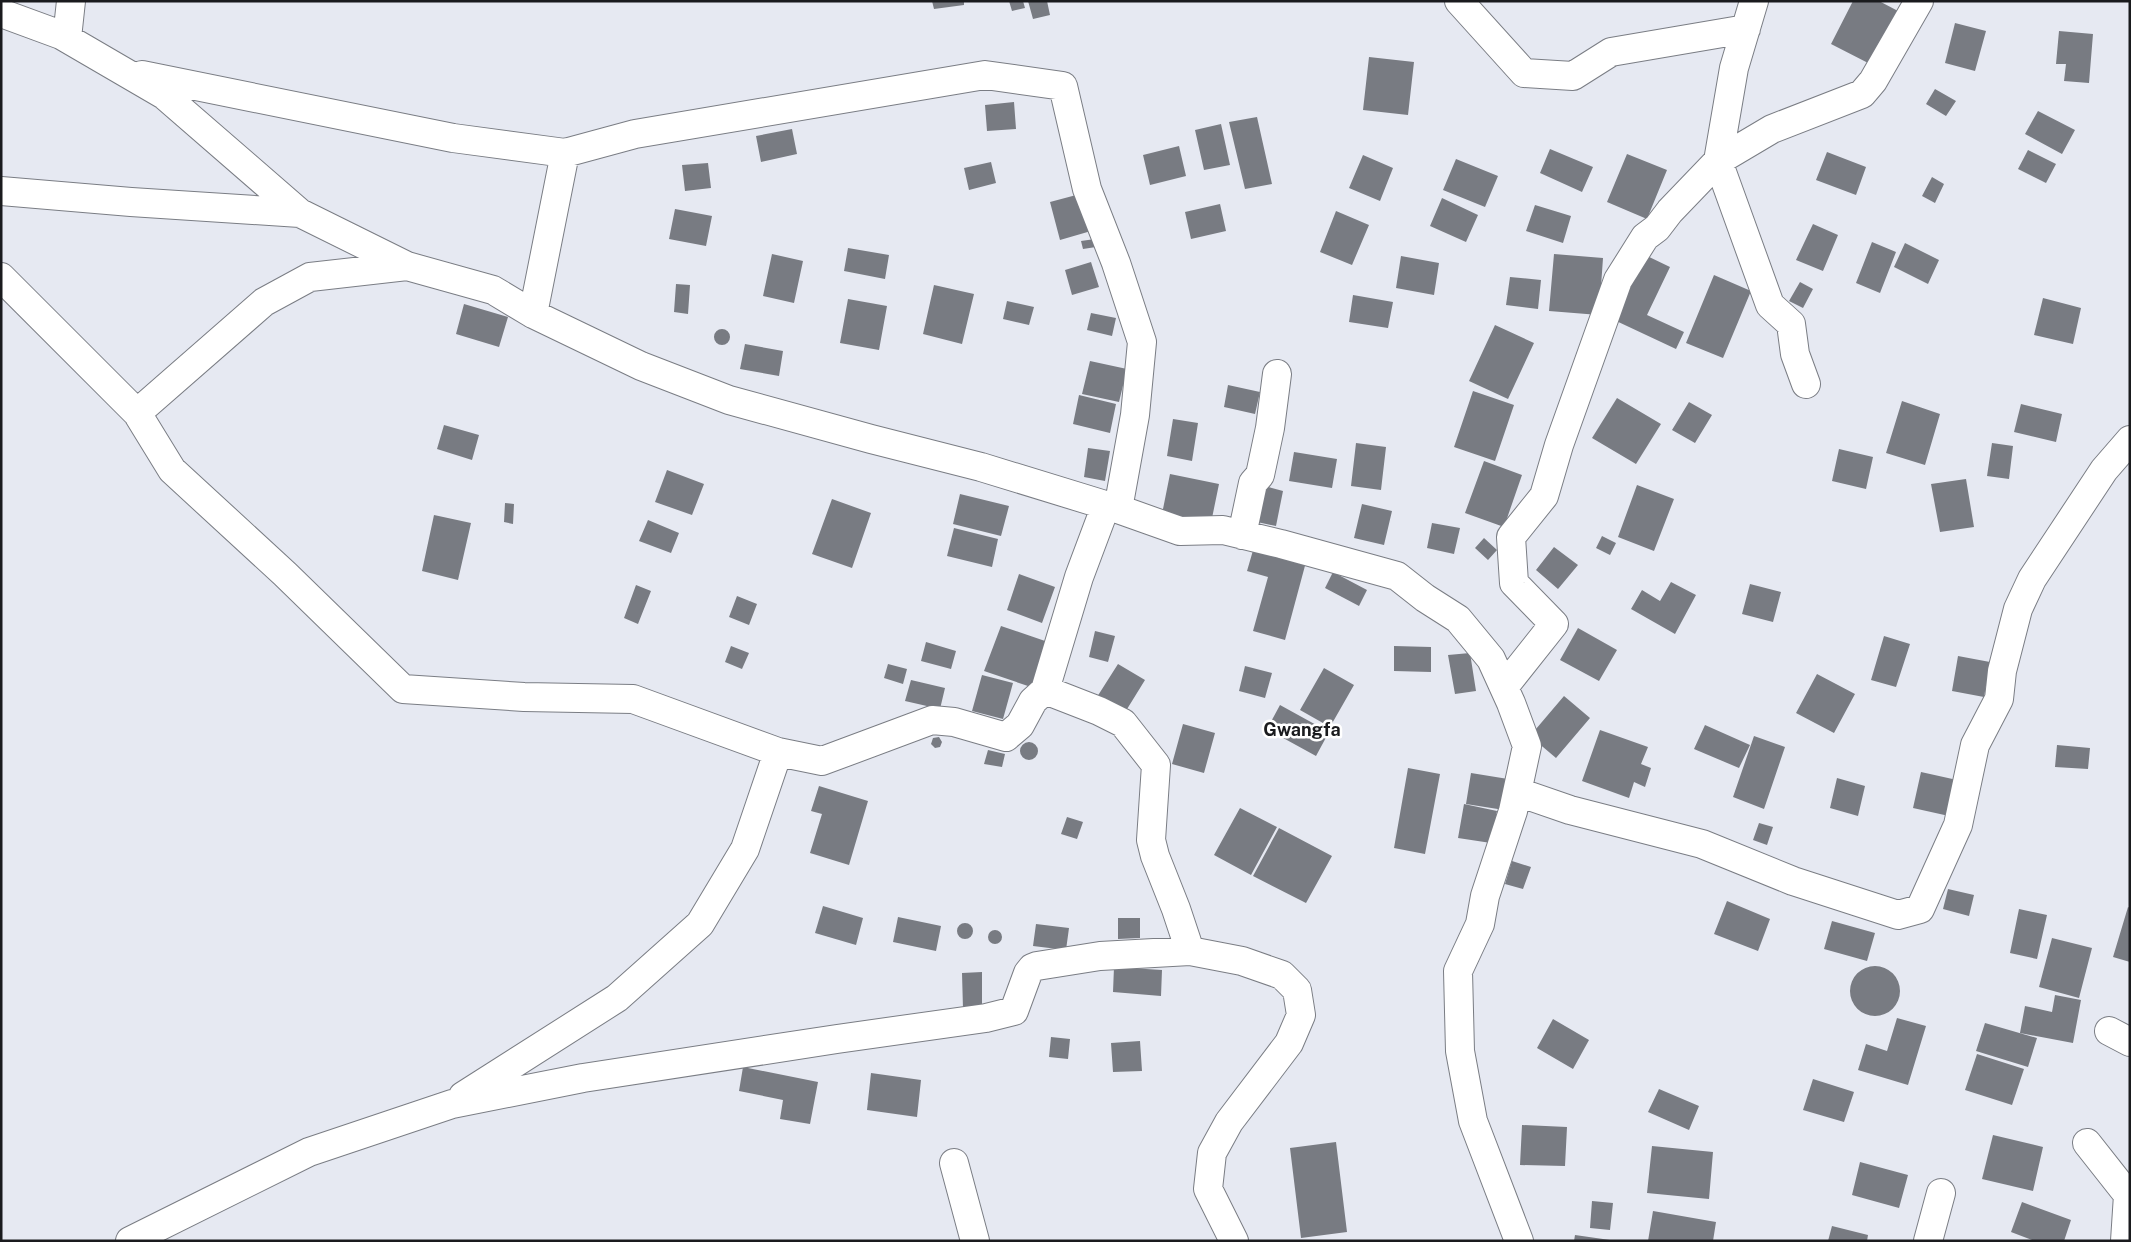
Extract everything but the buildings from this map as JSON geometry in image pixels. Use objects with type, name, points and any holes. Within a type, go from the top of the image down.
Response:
[{"type":"street","points":[[66,38],[71,1]]},
{"type":"street","points":[[1459,1],[1524,73],[1573,76],[1612,52],[1746,29]]},
{"type":"street","points":[[1754,1],[1734,68],[1718,161],[1770,304],[1791,324],[1795,354],[1806,384]]},
{"type":"street","points":[[1504,687],[1554,624],[1514,583],[1511,537],[1544,496],[1559,445],[1618,280],[1645,237],[1657,228],[1670,211],[1718,161],[1772,129],[1862,94],[1873,81],[1919,1]]},
{"type":"street","points":[[1,13],[66,38],[164,95],[300,213],[407,266],[493,290],[533,314],[641,366],[729,400],[981,467],[1112,507],[1180,531],[1223,530],[1397,576],[1424,598],[1458,619],[1491,659],[1527,746],[1513,811],[1485,896],[1480,924],[1458,971],[1460,1051],[1473,1121],[1519,1241]]},
{"type":"street","points":[[1,277],[137,413],[172,470],[285,574],[403,690],[524,697],[633,699],[778,752],[822,761],[932,720],[954,722],[1006,737],[1020,725],[1033,701],[1045,690],[1079,577],[1112,507],[1135,415],[1142,342],[1116,263],[1087,189],[1063,86],[984,76],[635,134],[565,153],[453,138],[121,71]]},
{"type":"street","points":[[533,314],[565,153]]},
{"type":"street","points":[[1,191],[141,203],[300,213]]},
{"type":"street","points":[[137,413],[264,302],[302,281],[310,277],[407,266]]},
{"type":"street","points":[[1242,535],[1253,483],[1260,475],[1270,428],[1277,374]]},
{"type":"street","points":[[1518,792],[1570,810],[1702,844],[1792,881],[1898,915],[1920,909],[1958,825],[1975,745],[1999,699],[2002,671],[2018,609],[2037,572],[2104,470],[2130,440]]},
{"type":"street","points":[[1045,690],[1099,711],[1123,723],[1156,765],[1151,840],[1155,856],[1176,908],[1190,951]]},
{"type":"street","points":[[452,1104],[617,998],[700,924],[745,848],[778,752]]},
{"type":"street","points":[[130,1241],[309,1152],[452,1104],[583,1078],[986,1018],[1014,1011],[1028,973],[1032,968],[1038,966],[1100,956],[1190,951],[1242,962],[1282,975],[1297,990],[1301,1015],[1289,1043],[1229,1122],[1212,1153],[1208,1189],[1234,1241]]},
{"type":"street","points":[[2087,1142],[2128,1195],[2125,1241]]},
{"type":"street","points":[[954,1163],[975,1241]]},
{"type":"street","points":[[1928,1241],[1941,1193]]},
{"type":"district","name":"Gwangfa","points":[[1302,729]]}]
